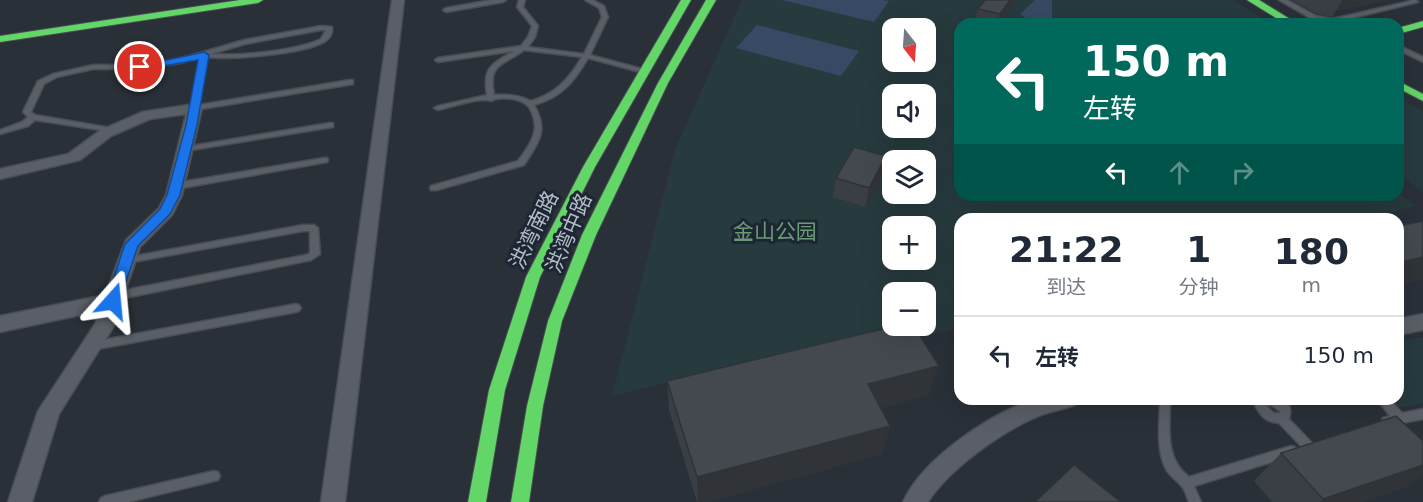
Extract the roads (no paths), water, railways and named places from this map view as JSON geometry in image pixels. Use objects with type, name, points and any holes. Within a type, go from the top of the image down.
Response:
[{"type":"main road","points":[[0,31],[214,0]]},
{"type":"main road","points":[[0,39],[258,0]]},
{"type":"main road","name":"洪湾南路","points":[[477,502],[497,390],[533,277],[568,206],[686,0]]},
{"type":"main road","name":"洪湾中路","points":[[520,502],[535,406],[555,321],[594,225],[663,83],[711,0]]},
{"type":"main road","points":[[1252,0],[1283,18]]},
{"type":"main road","points":[[1404,29],[1423,24]]},
{"type":"main road","points":[[1404,87],[1423,98]]},
{"type":"street","points":[[333,502],[398,0]]},
{"type":"street","points":[[0,174],[56,164],[75,157],[111,130],[147,115],[195,108],[176,186],[166,211],[132,244],[104,326],[49,411],[20,502]]},
{"type":"street","points":[[0,324],[114,298]]},
{"type":"street","points":[[1404,326],[1423,322]]},
{"type":"street","points":[[915,502],[922,487],[962,452],[1026,411],[1046,405]]},
{"type":"lane","points":[[446,10],[503,0]]},
{"type":"lane","points":[[491,99],[488,76],[494,66],[524,48],[532,39],[535,26],[520,7],[522,0]]},
{"type":"lane","points":[[530,104],[547,101],[555,96],[587,56],[605,17],[602,7],[588,0]]},
{"type":"lane","points":[[1282,0],[1314,18]]},
{"type":"lane","points":[[1345,18],[1414,2],[1413,0]]},
{"type":"lane","points":[[111,130],[33,117],[27,112],[41,83],[55,75],[93,67],[140,67],[204,55],[254,40],[298,31],[330,28],[322,41],[307,45],[228,57],[204,55]]},
{"type":"lane","points":[[438,60],[495,50],[524,48],[587,56],[645,71]]},
{"type":"lane","points":[[1404,50],[1423,60]]},
{"type":"lane","points":[[204,55],[195,108],[350,82]]},
{"type":"lane","points":[[434,188],[521,163],[540,132],[539,118],[530,104],[524,100],[491,99],[438,108]]},
{"type":"lane","points":[[0,132],[25,124],[33,117]]},
{"type":"lane","points":[[185,149],[330,125]]},
{"type":"lane","points":[[176,186],[324,160]]},
{"type":"lane","points":[[114,298],[308,258],[315,254],[315,234],[314,228],[303,228],[127,260]]},
{"type":"lane","points":[[92,346],[296,308]]},
{"type":"lane","points":[[1165,405],[1165,455],[1175,476],[1187,483],[1195,502]]},
{"type":"lane","points":[[1187,483],[1313,444],[1282,419],[1274,418],[1263,411],[1260,405]]},
{"type":"lane","points":[[1387,405],[1410,430]]},
{"type":"lane","points":[[1376,424],[1398,417],[1423,414]]},
{"type":"lane","points":[[105,502],[214,476]]},
{"type":"water","points":[[782,0],[883,0],[889,1],[874,22]]},
{"type":"water","points":[[1035,0],[1052,0],[1052,18],[1025,18],[1020,14]]},
{"type":"water","points":[[757,25],[859,51],[841,76],[736,48]]},
{"type":"park label","name":"金山公园","points":[[775,232]]}]
